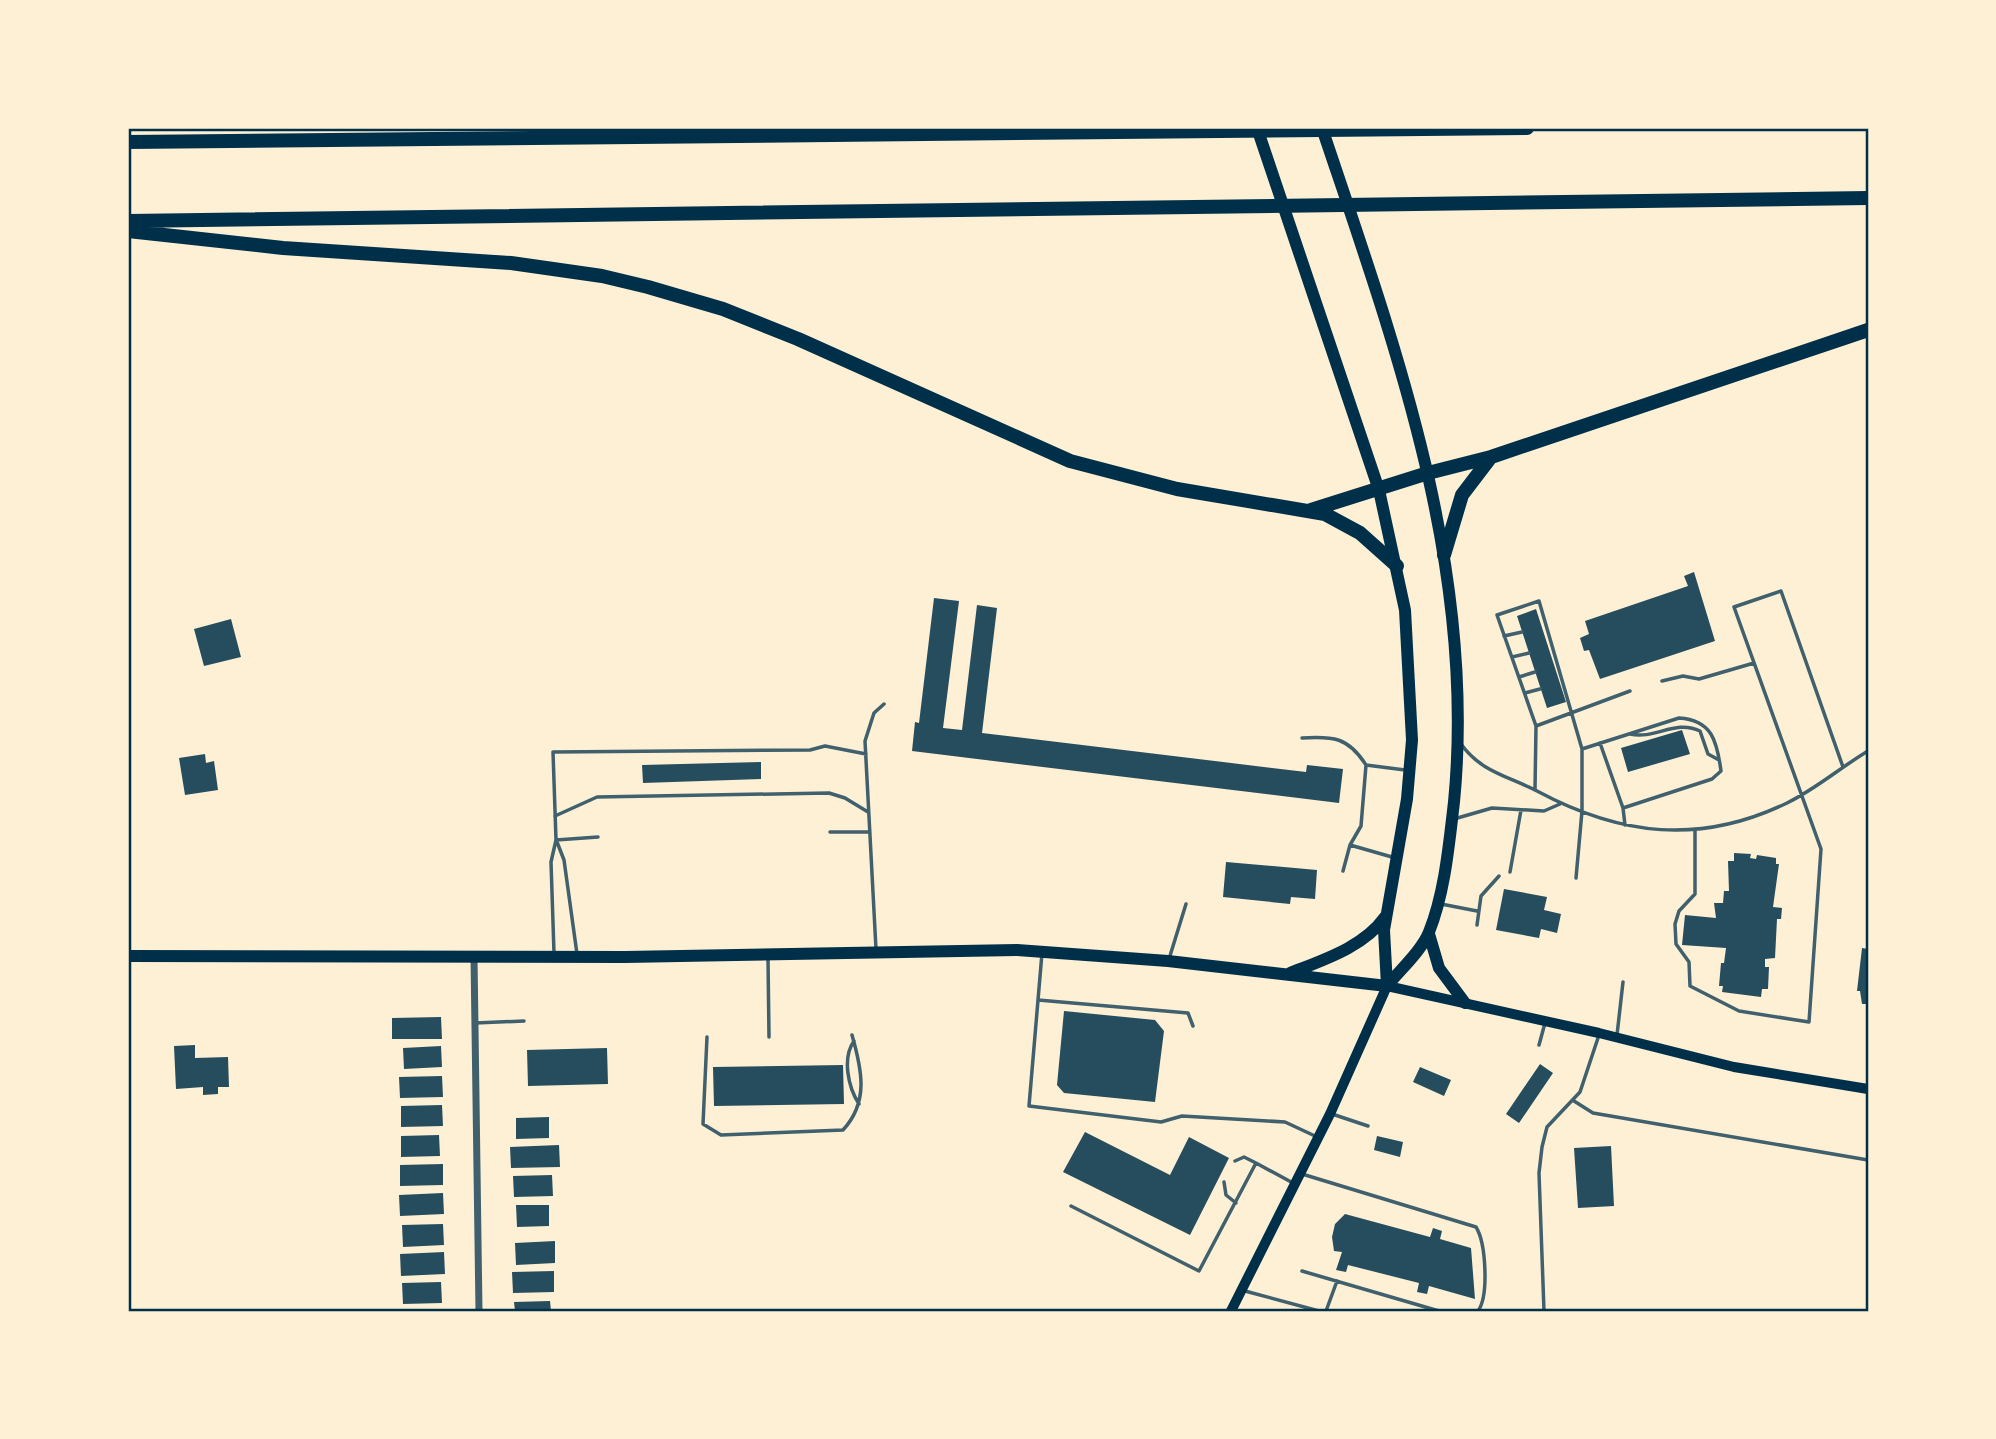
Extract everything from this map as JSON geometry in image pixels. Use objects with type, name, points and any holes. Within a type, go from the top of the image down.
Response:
[{"type":"highway","points":[[128,142],[1527,128]]},
{"type":"highway","points":[[128,221],[1868,198]]},
{"type":"highway","points":[[128,231],[283,248],[511,263],[602,276],[723,309],[798,339],[1070,461],[1177,489],[1310,510],[1360,533],[1397,566]]},
{"type":"highway","points":[[1310,510],[1379,491],[1428,473],[1492,457],[1868,330]]},
{"type":"highway","points":[[1444,555],[1462,495],[1492,457]]},
{"type":"main road","points":[[1257,128],[1379,491],[1397,566],[1409,645],[1412,712],[1410,771],[1398,859],[1384,930],[1387,986]]},
{"type":"main road","points":[[1231,1311],[1330,1114],[1387,986],[1429,934],[1452,820],[1458,739],[1457,653],[1444,555],[1428,473],[1405,379],[1322,128]]},
{"type":"main road","points":[[1288,974],[1343,951],[1370,933],[1387,914]]},
{"type":"main road","points":[[1429,934],[1439,968],[1465,1003]]},
{"type":"main road","points":[[128,956],[474,957],[1043,951],[1168,961],[1387,986],[1617,1037],[1734,1067],[1868,1089]]},
{"type":"street","points":[[474,957],[479,1311]]},
{"type":"lane","points":[[1695,831],[1695,894],[1678,911],[1675,937],[1676,944],[1689,962],[1690,986],[1739,1011],[1809,1022],[1822,854],[1734,607],[1781,591],[1843,767]]},
{"type":"lane","points":[[1535,790],[1536,726],[1497,615],[1539,601],[1544,626],[1582,749],[1582,811],[1576,878]]},
{"type":"lane","points":[[1504,636],[1522,632]]},
{"type":"lane","points":[[1512,657],[1529,653]]},
{"type":"lane","points":[[1662,681],[1682,676],[1699,679],[1754,663]]},
{"type":"lane","points":[[1519,677],[1535,672]]},
{"type":"lane","points":[[1525,693],[1540,689]]},
{"type":"lane","points":[[1536,726],[1630,691]]},
{"type":"lane","points":[[876,951],[865,741],[874,713],[884,704]]},
{"type":"lane","points":[[1582,749],[1679,718],[1696,719],[1707,727],[1721,771],[1712,779],[1623,808]]},
{"type":"lane","points":[[1629,734],[1642,737],[1689,726],[1700,731],[1708,754],[1719,760]]},
{"type":"lane","points":[[1302,738],[1323,736],[1348,743],[1366,765],[1410,771]]},
{"type":"lane","points":[[1458,739],[1476,761],[1488,770],[1560,804],[1642,830],[1695,831],[1735,822],[1801,795],[1868,751]]},
{"type":"lane","points":[[1600,743],[1623,808],[1625,825]]},
{"type":"lane","points":[[554,955],[551,862],[556,840],[553,752],[810,750],[825,746],[866,754]]},
{"type":"lane","points":[[1343,871],[1350,845],[1361,826],[1366,765]]},
{"type":"lane","points":[[555,816],[597,797],[815,793],[845,798],[868,812]]},
{"type":"lane","points":[[1452,820],[1492,808],[1544,811],[1560,804]]},
{"type":"lane","points":[[1510,872],[1521,810]]},
{"type":"lane","points":[[830,832],[870,832]]},
{"type":"lane","points":[[556,840],[598,837]]},
{"type":"lane","points":[[556,840],[565,860],[577,956]]},
{"type":"lane","points":[[1350,845],[1398,859]]},
{"type":"lane","points":[[1477,925],[1480,896],[1499,876]]},
{"type":"lane","points":[[1437,903],[1477,911]]},
{"type":"lane","points":[[1168,961],[1186,904]]},
{"type":"lane","points":[[1043,951],[1030,1106],[1161,1122],[1182,1116],[1285,1122],[1318,1138]]},
{"type":"lane","points":[[768,954],[769,1037]]},
{"type":"lane","points":[[1617,1037],[1623,982]]},
{"type":"lane","points":[[1038,1000],[1188,1013],[1193,1026]]},
{"type":"lane","points":[[475,1023],[524,1021]]},
{"type":"lane","points":[[1539,1045],[1546,1021]]},
{"type":"lane","points":[[1544,1311],[1539,1173],[1542,1147],[1547,1127],[1580,1092],[1599,1033]]},
{"type":"lane","points":[[707,1037],[703,1124],[721,1135],[843,1130],[857,1114],[862,1093],[852,1035]]},
{"type":"lane","points":[[854,1041],[848,1049],[849,1076],[851,1091],[859,1104]]},
{"type":"lane","points":[[1574,1101],[1592,1113],[1868,1160]]},
{"type":"lane","points":[[1330,1114],[1368,1126]]},
{"type":"lane","points":[[1235,1161],[1244,1157],[1298,1178],[1476,1227],[1481,1240],[1485,1291],[1478,1311]]},
{"type":"lane","points":[[1071,1206],[1199,1271],[1237,1204],[1256,1163]]},
{"type":"lane","points":[[1224,1182],[1226,1195],[1237,1204]]},
{"type":"lane","points":[[1302,1271],[1438,1311]]},
{"type":"lane","points":[[1326,1311],[1337,1281]]},
{"type":"lane","points":[[1243,1290],[1319,1311]]},
{"type":"building","points":[[1694,572],[1715,641],[1600,679],[1589,650],[1584,651],[1580,638],[1589,634],[1585,621],[1688,586],[1684,576]]},
{"type":"building","points":[[934,598],[959,601],[943,728],[962,730],[977,605],[997,608],[982,733],[1306,772],[1307,765],[1343,769],[1339,803],[912,751],[915,722],[919,723]]},
{"type":"building","points":[[1536,609],[1566,702],[1547,708],[1517,616]]},
{"type":"building","points":[[231,619],[241,657],[204,666],[194,629]]},
{"type":"building","points":[[1682,730],[1690,754],[1628,772],[1621,748]]},
{"type":"building","points":[[205,754],[206,763],[214,761],[218,790],[185,795],[179,758]]},
{"type":"building","points":[[761,762],[761,779],[643,783],[642,765]]},
{"type":"building","points":[[1734,853],[1751,854],[1750,858],[1756,859],[1757,855],[1776,858],[1776,864],[1779,864],[1773,907],[1782,908],[1781,919],[1777,919],[1775,958],[1765,959],[1765,967],[1769,967],[1768,989],[1762,989],[1761,997],[1722,992],[1723,986],[1719,986],[1721,963],[1724,963],[1726,948],[1682,945],[1685,915],[1716,918],[1714,903],[1723,903],[1724,891],[1729,891],[1728,861],[1734,861]]},
{"type":"building","points":[[1226,862],[1317,870],[1315,899],[1291,897],[1290,904],[1223,897]]},
{"type":"building","points":[[1504,889],[1547,897],[1544,910],[1561,914],[1557,933],[1541,929],[1539,938],[1496,930]]},
{"type":"building","points":[[1862,948],[1868,949],[1868,1004],[1862,1004],[1860,991],[1857,991]]},
{"type":"building","points":[[1064,1011],[1155,1020],[1164,1031],[1155,1102],[1064,1093],[1057,1085]]},
{"type":"building","points":[[441,1017],[442,1039],[392,1039],[392,1018]]},
{"type":"building","points":[[195,1045],[195,1058],[228,1057],[229,1087],[218,1087],[218,1094],[203,1095],[203,1087],[176,1089],[174,1046]]},
{"type":"building","points":[[441,1046],[442,1067],[404,1069],[403,1048]]},
{"type":"building","points":[[607,1048],[608,1084],[528,1086],[527,1050]]},
{"type":"building","points":[[1540,1064],[1553,1073],[1519,1123],[1506,1114]]},
{"type":"building","points":[[843,1065],[844,1104],[714,1106],[713,1067]]},
{"type":"building","points":[[1420,1067],[1451,1080],[1444,1096],[1413,1082]]},
{"type":"building","points":[[442,1076],[443,1097],[400,1098],[399,1077]]},
{"type":"building","points":[[442,1105],[443,1126],[401,1127],[401,1106]]},
{"type":"building","points":[[549,1117],[549,1138],[516,1139],[516,1118]]},
{"type":"building","points":[[1085,1132],[1170,1175],[1189,1137],[1229,1158],[1190,1235],[1063,1172]]},
{"type":"building","points":[[439,1135],[440,1156],[401,1157],[401,1136]]},
{"type":"building","points":[[1377,1136],[1403,1142],[1400,1157],[1374,1150]]},
{"type":"building","points":[[559,1145],[560,1167],[511,1168],[510,1147]]},
{"type":"building","points":[[1611,1146],[1614,1206],[1578,1208],[1574,1148]]},
{"type":"building","points":[[443,1164],[443,1185],[400,1186],[400,1165]]},
{"type":"building","points":[[552,1175],[553,1196],[514,1197],[513,1176]]},
{"type":"building","points":[[443,1193],[444,1214],[400,1216],[399,1195]]},
{"type":"building","points":[[516,1205],[549,1205],[549,1226],[517,1227]]},
{"type":"building","points":[[1345,1214],[1430,1237],[1433,1228],[1442,1231],[1440,1239],[1471,1248],[1475,1299],[1429,1286],[1427,1294],[1417,1292],[1419,1283],[1348,1265],[1346,1272],[1336,1270],[1342,1252],[1334,1251],[1332,1237],[1335,1224]]},
{"type":"building","points":[[443,1224],[444,1245],[403,1247],[402,1225]]},
{"type":"building","points":[[555,1241],[555,1263],[516,1265],[515,1243]]},
{"type":"building","points":[[444,1252],[445,1274],[401,1276],[400,1254]]},
{"type":"building","points":[[554,1271],[554,1292],[513,1293],[512,1272]]},
{"type":"building","points":[[441,1282],[442,1303],[403,1304],[402,1283]]},
{"type":"building","points":[[550,1301],[551,1311],[515,1311],[514,1302]]}]
